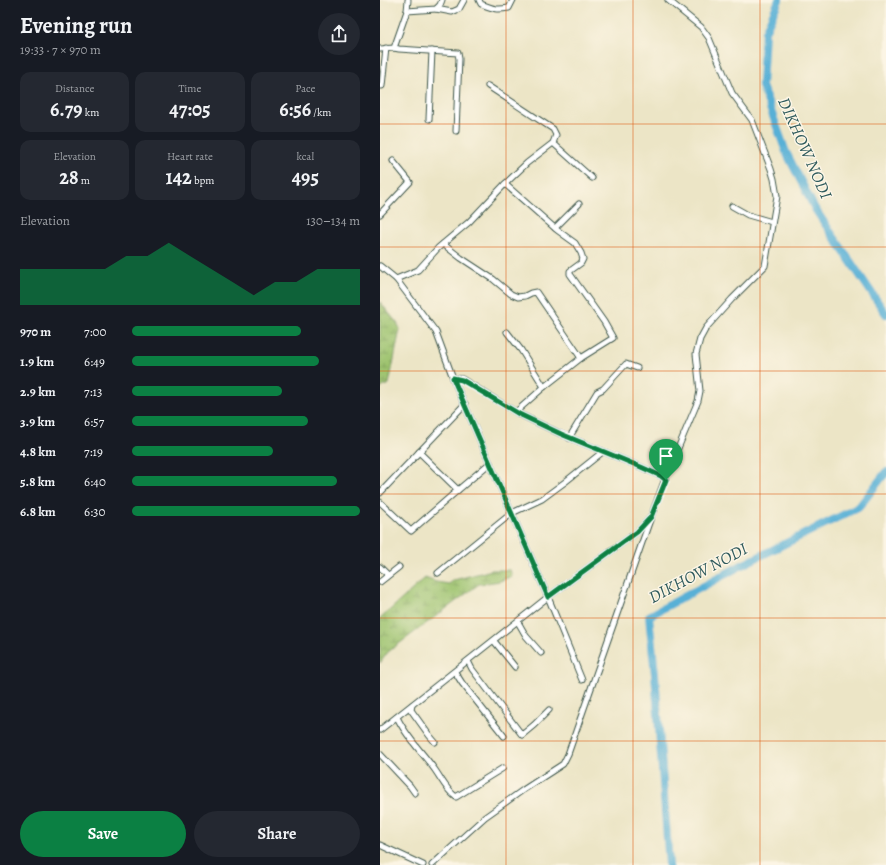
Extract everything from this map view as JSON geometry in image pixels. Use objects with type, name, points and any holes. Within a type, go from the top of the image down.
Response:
[{"type":"street","points":[[394,48],[407,11],[408,0]]},
{"type":"street","points":[[436,9],[442,0]]},
{"type":"street","points":[[407,11],[436,9],[452,12],[459,9],[464,0]]},
{"type":"street","points":[[480,0],[481,4],[498,10],[509,8],[513,0]]},
{"type":"street","points":[[432,865],[485,817],[563,764],[568,754],[651,517],[698,401],[700,391],[696,354],[700,339],[706,328],[765,266],[776,196],[771,169],[752,120],[732,92],[710,38],[701,26],[668,0]]},
{"type":"street","points":[[380,86],[382,86],[383,48],[458,53],[456,131]]},
{"type":"street","points":[[428,119],[432,51]]},
{"type":"street","points":[[396,279],[418,270],[443,244],[469,222],[527,163],[552,143],[556,135],[553,129],[488,86]]},
{"type":"street","points":[[552,143],[592,178]]},
{"type":"street","points":[[380,214],[410,182],[393,161]]},
{"type":"street","points":[[505,184],[576,245],[583,259],[581,263],[570,271],[570,274],[604,322],[613,338],[581,358],[544,387],[518,410],[519,414]]},
{"type":"street","points":[[555,228],[579,204]]},
{"type":"street","points":[[732,206],[748,214],[772,222]]},
{"type":"street","points":[[443,244],[493,279],[511,294],[518,297],[536,292],[581,358]]},
{"type":"street","points":[[380,266],[396,279],[436,332],[453,378],[548,597],[582,680]]},
{"type":"street","points":[[507,332],[521,350],[544,387]]},
{"type":"street","points":[[569,438],[597,392],[603,389],[626,364],[636,368]]},
{"type":"street","points":[[453,378],[462,380],[519,414],[569,438],[641,467],[661,476],[666,480]]},
{"type":"street","points":[[380,493],[465,404]]},
{"type":"street","points":[[438,573],[512,513],[542,499],[583,468],[602,451]]},
{"type":"street","points":[[419,452],[458,490]]},
{"type":"street","points":[[380,502],[412,531],[490,463]]},
{"type":"street","points":[[380,730],[548,597],[637,532],[651,517]]},
{"type":"street","points":[[380,567],[387,574],[386,577]]},
{"type":"street","points":[[380,582],[399,567]]},
{"type":"street","points":[[518,622],[526,636],[541,653]]},
{"type":"street","points":[[494,641],[515,667]]},
{"type":"street","points":[[468,661],[472,669],[522,734],[534,725],[549,710]]},
{"type":"street","points":[[455,672],[504,736]]},
{"type":"street","points":[[412,705],[411,710],[435,742]]},
{"type":"street","points":[[397,717],[401,726],[435,770],[451,794],[456,797],[502,768]]},
{"type":"street","points":[[380,754],[415,793]]},
{"type":"street","points":[[380,845],[423,865]]},
{"type":"green space","points":[[380,302],[400,329],[389,384],[380,389]]},
{"type":"green space","points":[[492,570],[510,570],[512,576],[500,581],[479,584],[388,652],[380,663],[380,619],[425,578],[436,582],[449,584],[454,580]]},
{"type":"waterway","name":"DIKHOW NODI","points":[[779,0],[765,32],[762,86],[786,152],[815,209],[886,314]]},
{"type":"waterway","name":"DIKHOW NODI","points":[[669,865],[655,674],[649,616],[742,565],[859,507],[886,472]]},
{"type":"route","points":[[453,378],[462,380],[519,414],[561,434],[641,467],[661,476],[666,480],[651,517],[637,532],[548,597],[453,378]]}]
